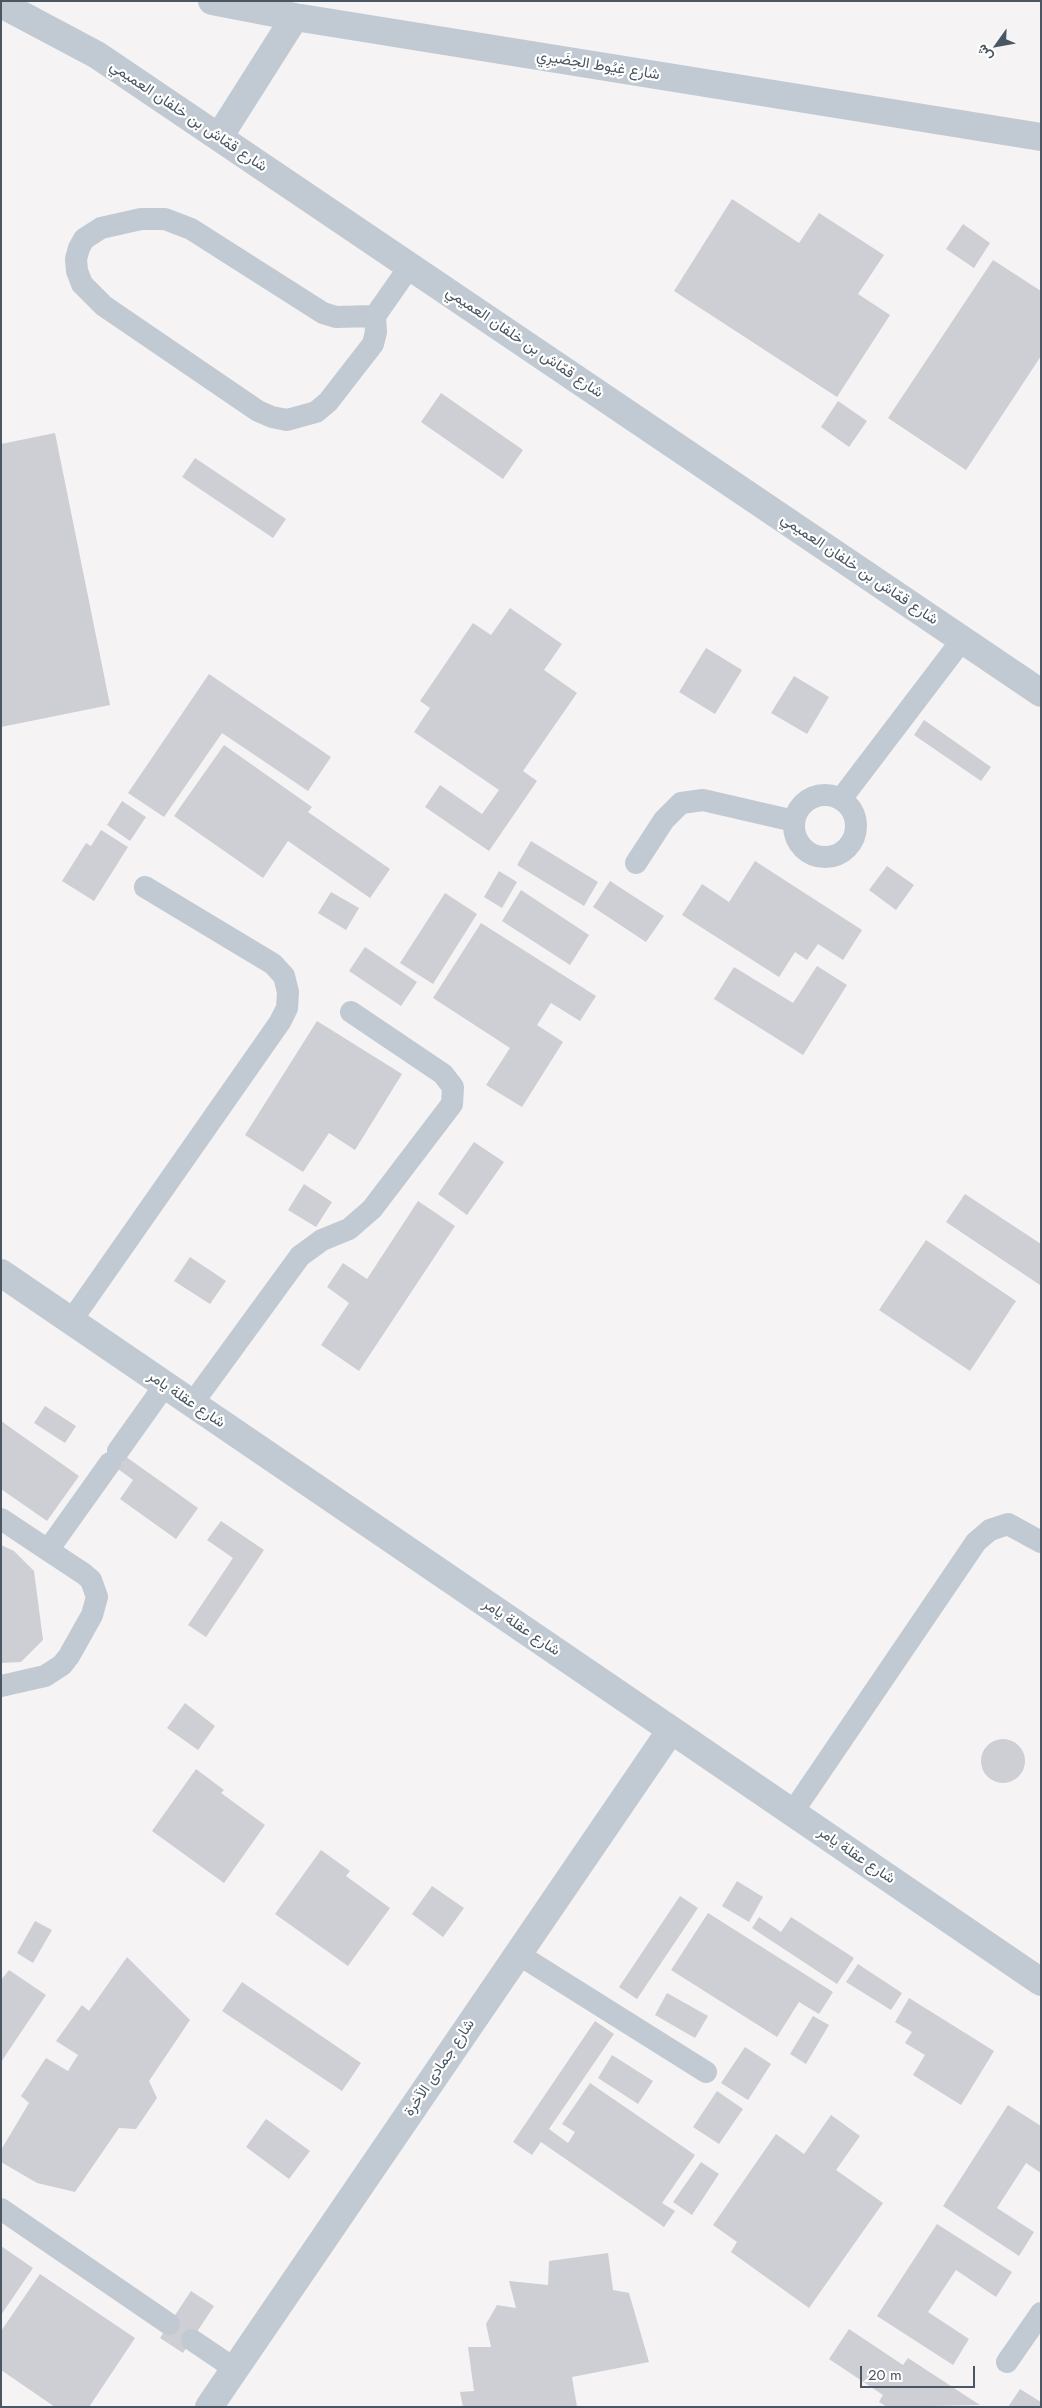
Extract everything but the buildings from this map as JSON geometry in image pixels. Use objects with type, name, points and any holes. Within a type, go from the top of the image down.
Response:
[{"type":"street","name":"شارع غِيُوط الحِضَيرِي","points":[[212,1],[296,17],[1041,137]]},
{"type":"street","name":"شارع قمّاش بن خلفان العميمي","points":[[1,4],[97,55],[1041,693]]},
{"type":"street","points":[[219,137],[296,17]]},
{"type":"street","name":"شارع عقلة يامر","points":[[1,1273],[1041,1982]]},
{"type":"street","name":"شارع جمادى الآخرة","points":[[210,2407],[671,1730]]},
{"type":"lane","points":[[375,316],[336,318],[323,313],[191,229],[165,219],[141,219],[101,228],[84,240],[79,248],[76,259],[77,271],[82,284],[104,306],[258,411],[272,417],[287,420],[316,412],[328,402],[373,344],[376,332],[375,316],[410,266]]},
{"type":"lane","points":[[841,799],[962,640]]},
{"type":"lane","points":[[829,795],[841,799],[850,808],[856,819],[856,831],[852,843],[844,852],[833,857],[820,858],[808,854],[794,834],[794,821],[798,810],[806,801],[818,796],[829,795]]},
{"type":"lane","points":[[636,863],[664,820],[681,803],[704,800],[794,821]]},
{"type":"lane","points":[[71,1321],[280,1022],[287,1008],[288,992],[284,976],[273,964],[145,887]]},
{"type":"lane","points":[[192,1404],[300,1256],[322,1240],[349,1229],[372,1210],[452,1104],[453,1087],[443,1074],[351,1012]]},
{"type":"lane","points":[[48,1550],[165,1385]]},
{"type":"lane","points":[[1,1519],[91,1580],[97,1597],[96,1606],[69,1656],[54,1672],[35,1679],[1,1686]]},
{"type":"lane","points":[[792,1813],[976,1542],[990,1530],[1008,1524],[1041,1542]]},
{"type":"lane","points":[[518,1954],[706,2072]]},
{"type":"lane","points":[[1,2209],[169,2324]]},
{"type":"lane","points":[[1008,2362],[1041,2313]]},
{"type":"lane","points":[[192,2340],[235,2369]]}]
